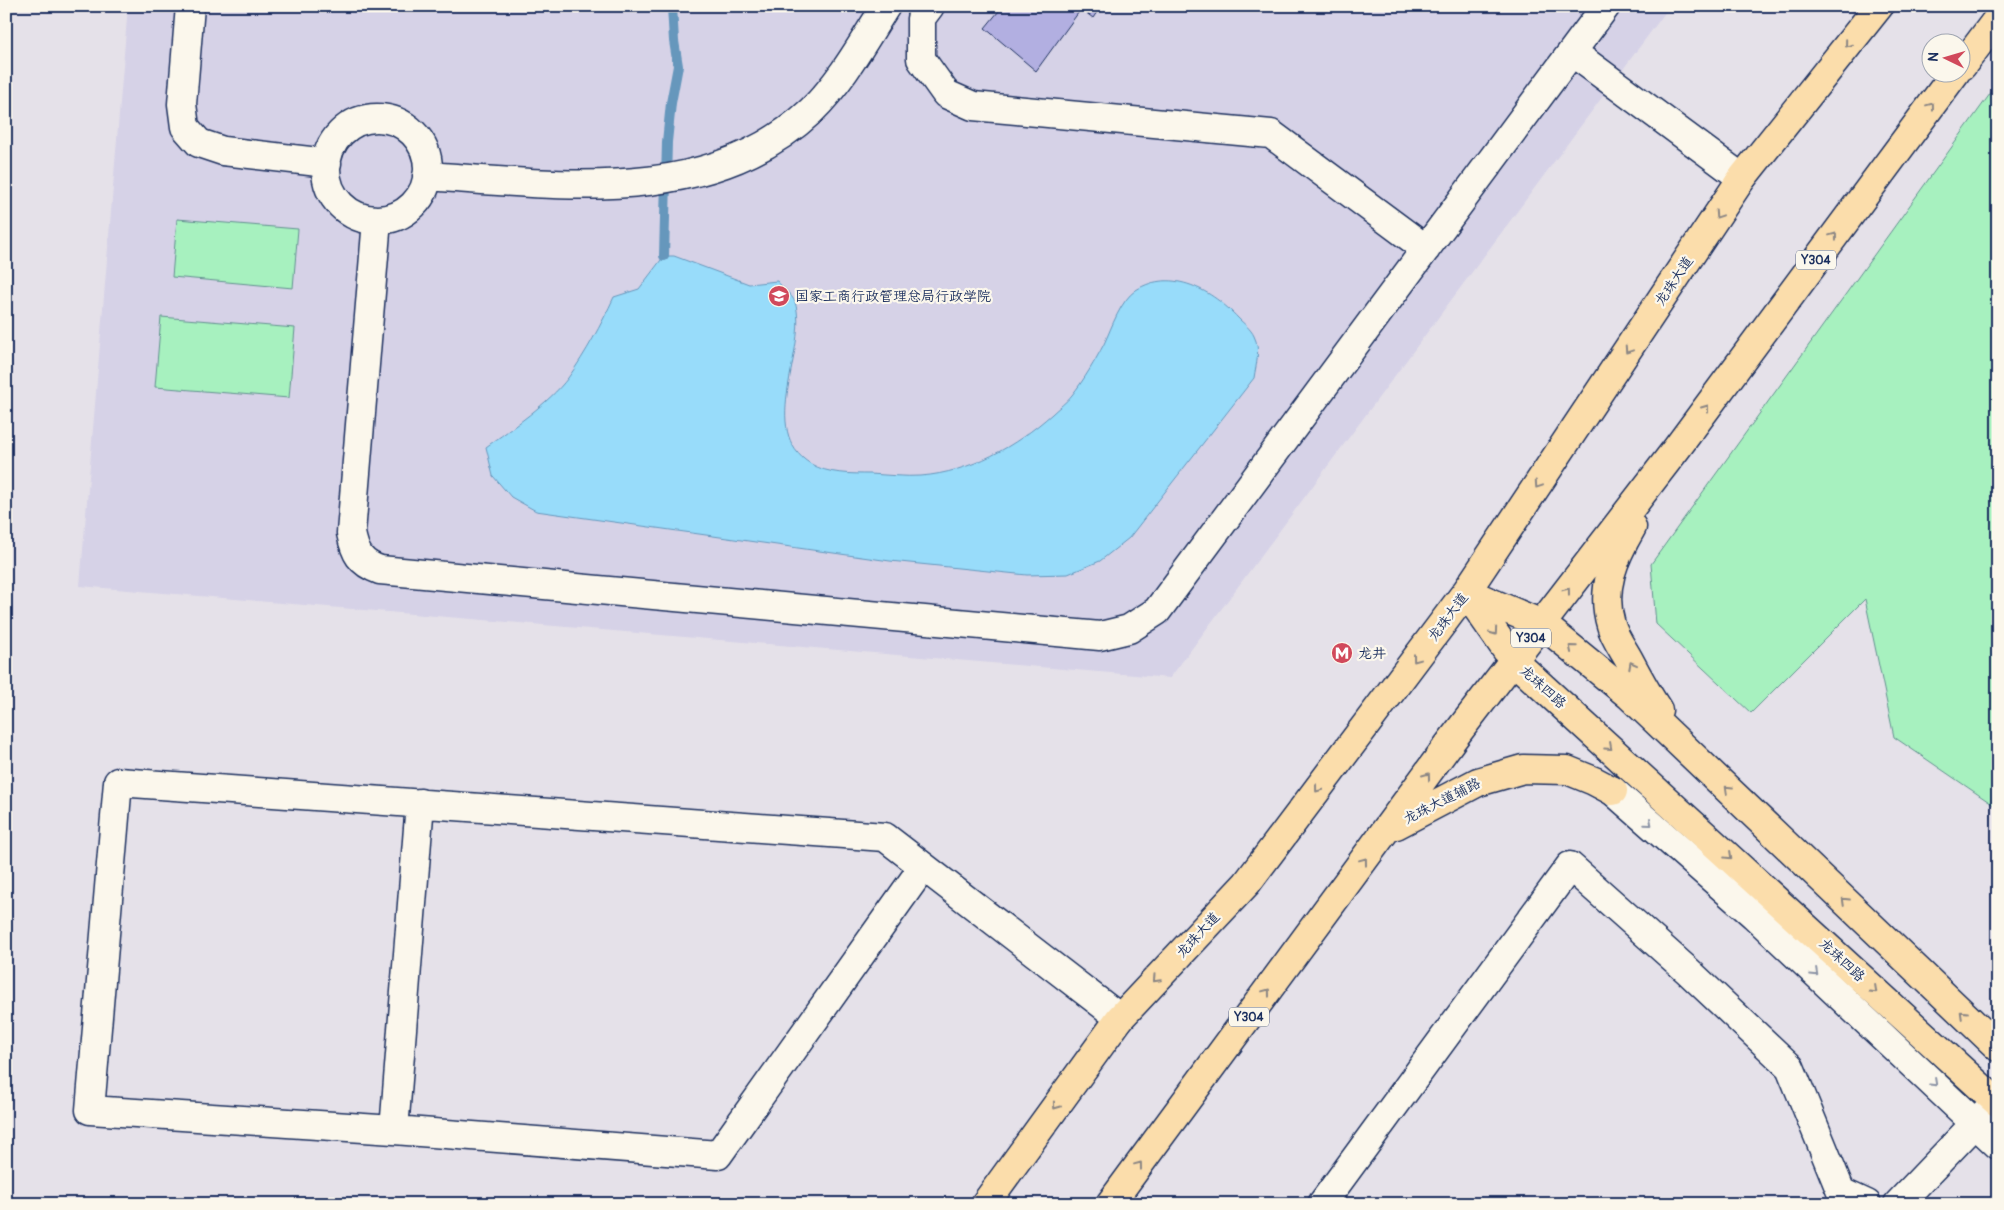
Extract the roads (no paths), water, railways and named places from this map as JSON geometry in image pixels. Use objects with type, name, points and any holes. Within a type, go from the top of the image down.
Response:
[{"type":"main road","name":"龙珠大道","points":[[985,1204],[1120,1018],[1247,883],[1466,592],[1742,178],[1879,6]]},
{"type":"main road","points":[[1972,54],[1993,30]]},
{"type":"main road","name":"Y304","points":[[1110,1204],[1388,830],[1452,740],[1677,448],[1949,82]]},
{"type":"main road","points":[[1677,448],[1620,548],[1609,576],[1606,598],[1611,627],[1646,692],[1687,750]]},
{"type":"main road","points":[[1466,592],[1542,624],[1630,696],[1998,1047]]},
{"type":"main road","name":"龙珠四路","points":[[1466,592],[1514,661],[1997,1102]]},
{"type":"main road","name":"龙珠大道辅路","points":[[1388,830],[1478,782],[1523,769],[1567,770],[1613,791]]},
{"type":"street","points":[[190,6],[182,104],[185,127],[199,143],[222,151],[327,163]]},
{"type":"street","points":[[428,176],[595,186],[631,184],[705,170],[774,139],[811,111],[841,76],[886,6]]},
{"type":"street","points":[[930,6],[921,18],[922,59],[946,94],[973,106],[1271,134],[1426,249]]},
{"type":"street","points":[[377,220],[351,533],[358,558],[367,565],[390,571],[1100,636],[1129,630],[1157,611],[1606,6]]},
{"type":"street","points":[[1572,52],[1742,178]]},
{"type":"street","points":[[384,117],[402,123],[415,134],[423,146],[427,160],[428,176],[424,190],[411,207],[398,215],[377,220],[364,218],[348,210],[338,202],[328,184],[327,163],[329,153],[338,136],[351,124],[371,118],[384,117]]},
{"type":"street","points":[[923,867],[718,1155],[394,1130],[90,1110],[118,782],[885,837],[1120,1018]]},
{"type":"street","points":[[1613,791],[1754,916],[1976,1122],[1998,1145]]},
{"type":"street","points":[[394,1130],[420,803]]},
{"type":"street","points":[[1322,1204],[1570,866],[1688,971],[1790,1067],[1839,1198],[1867,1204]]},
{"type":"street","points":[[1754,916],[1835,954]]},
{"type":"street","points":[[1898,1204],[1997,1102]]},
{"type":"water","points":[[664,256],[674,256],[749,284],[777,281],[792,297],[795,302],[798,321],[788,388],[787,431],[795,449],[811,464],[832,472],[909,476],[940,474],[975,463],[1008,447],[1038,426],[1070,398],[1097,357],[1125,301],[1136,290],[1150,283],[1164,281],[1191,285],[1217,299],[1228,308],[1253,333],[1256,341],[1257,357],[1254,378],[1129,538],[1100,561],[1068,574],[1027,575],[890,561],[536,511],[511,497],[493,476],[486,447],[551,397],[568,378],[587,349],[614,297],[639,289]]},
{"type":"waterway","points":[[664,256],[667,142],[671,103],[678,66],[672,6]]},
{"type":"place","name":"国家工商行政管理总局行政学院","points":[[779,296]]},
{"type":"place","name":"龙井","points":[[1342,653]]}]
